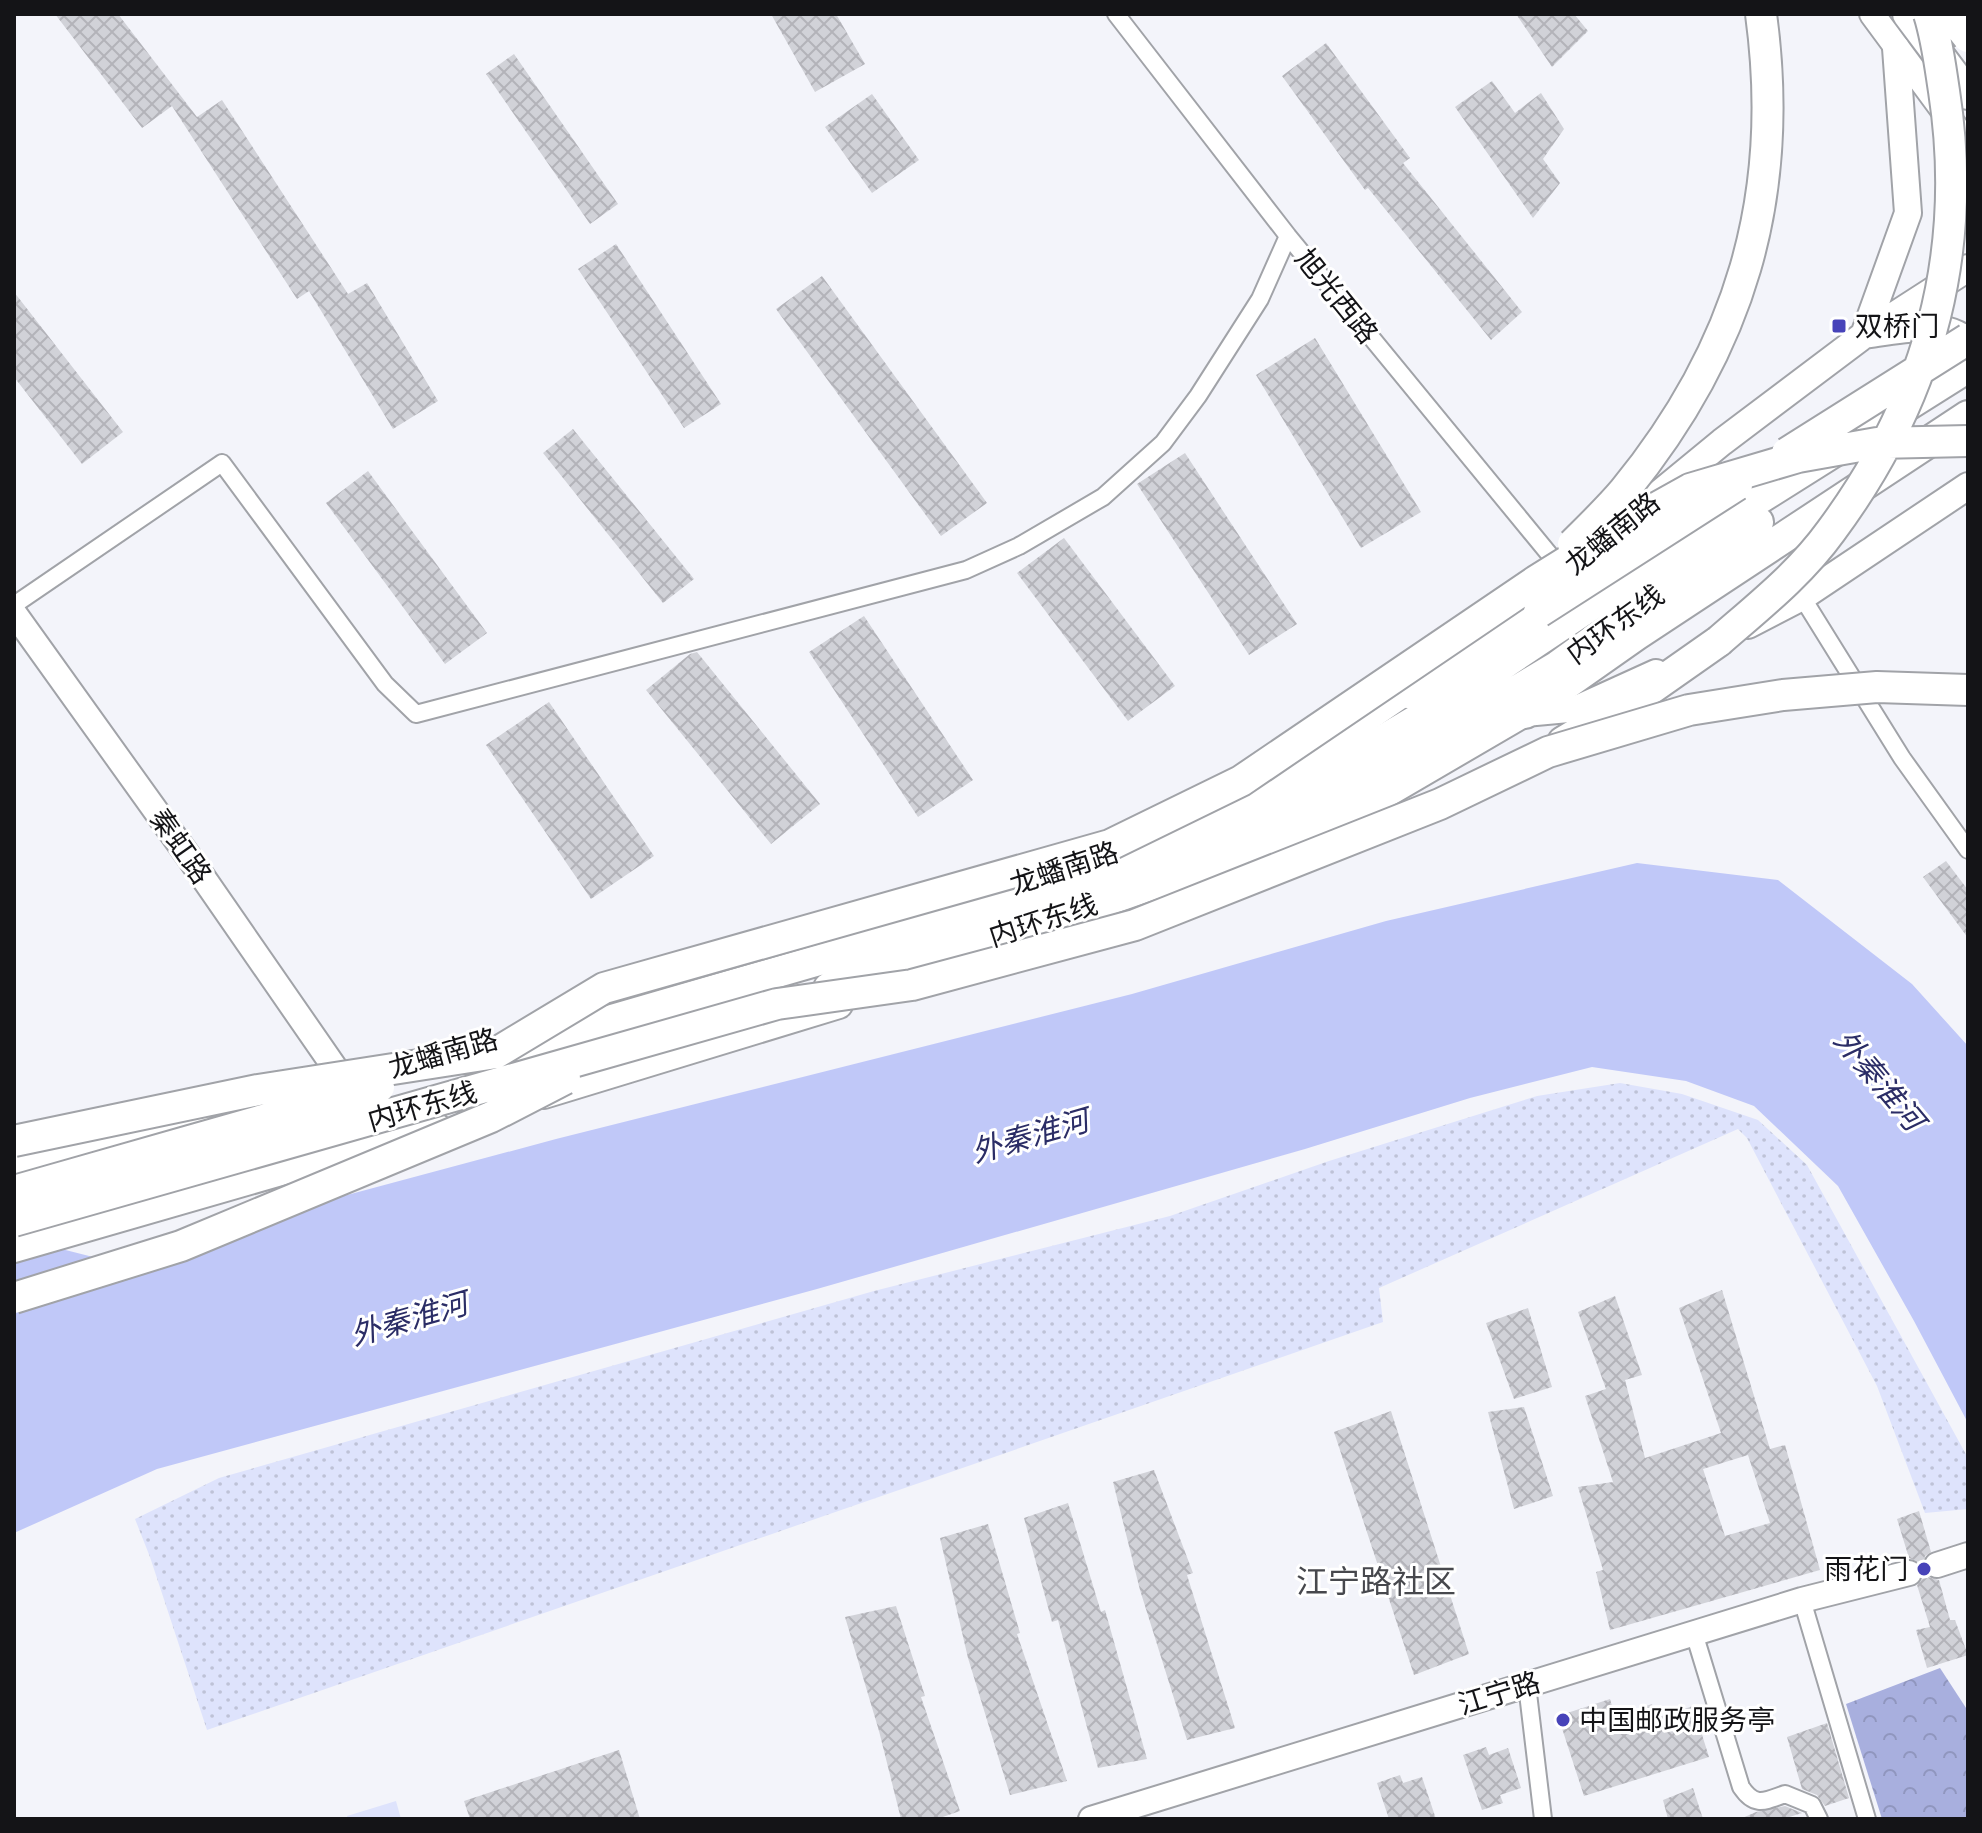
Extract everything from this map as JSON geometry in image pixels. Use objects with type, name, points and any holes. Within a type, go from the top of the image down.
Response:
[{"type":"highway","points":[[1550,577],[1622,493],[1659,444],[1699,379],[1726,325],[1749,262],[1767,157],[1767,90],[1761,14]]},
{"type":"highway","points":[[1908,14],[1968,94]]},
{"type":"highway","points":[[777,1004],[912,985],[1135,925],[1440,804],[1548,752],[1652,688],[1719,641],[1794,575],[1830,532],[1864,483],[1904,411],[1933,330],[1949,249],[1952,180],[1949,128],[1929,14]]},
{"type":"highway","points":[[1940,14],[1968,35]]},
{"type":"highway","points":[[1950,14],[1968,35]]},
{"type":"highway","points":[[1407,693],[1968,340]]},
{"type":"highway","name":"内环东线","points":[[14,1191],[881,942],[1161,857],[1269,808],[1439,707],[1606,595],[1968,367]]},
{"type":"highway","name":"内环东线","points":[[14,1221],[777,1004],[1096,904],[1212,863],[1326,806],[1558,666],[1772,511],[1968,389]]},
{"type":"highway","points":[[1525,713],[1636,635],[1968,416]]},
{"type":"highway","points":[[14,1141],[258,1090],[496,1053],[604,988],[1110,845],[1241,781],[1629,523],[1690,489],[1798,457],[1877,443],[1968,441]]},
{"type":"highway","points":[[1548,752],[1689,710],[1783,695],[1877,687],[1968,690]]},
{"type":"highway","points":[[14,1298],[196,1240],[491,1117],[623,1050]]},
{"type":"main road","points":[[1896,48],[1908,213],[1864,335],[1920,327],[1960,334],[1968,340]]},
{"type":"main road","name":"龙蟠南路","points":[[14,1168],[344,1081],[913,922],[1011,884],[1178,832],[1287,773],[1407,693],[1722,442],[1864,335],[1968,268]]},
{"type":"main road","points":[[14,1249],[365,1149],[708,1046],[1144,908],[1340,821],[1525,713],[1579,708],[1661,670],[1802,597],[1968,486]]},
{"type":"main road","points":[[344,1081],[365,1149]]},
{"type":"street","name":"旭光西路","points":[[1116,14],[1550,577]]},
{"type":"street","points":[[1872,14],[1968,144]]},
{"type":"street","points":[[14,605],[222,463],[385,684],[416,714],[966,570],[1019,546],[1103,497],[1163,443],[1198,396],[1260,299],[1288,236]]},
{"type":"street","points":[[1802,597],[1902,758],[1968,850]]},
{"type":"street","name":"秦虹路","points":[[14,613],[344,1081]]},
{"type":"street","points":[[1937,1565],[1968,1555]]},
{"type":"street","name":"江宁路","points":[[1091,1819],[1802,1600],[1909,1573]]},
{"type":"street","points":[[1802,1600],[1867,1819]]},
{"type":"street","points":[[1694,1633],[1741,1787],[1748,1798],[1761,1802],[1785,1794],[1812,1805],[1819,1819]]},
{"type":"street","points":[[1527,1685],[1543,1819]]},
{"type":"shaded area","points":[[1620,1083],[1682,1094],[1758,1120],[1807,1165],[1968,1458],[1968,1509],[1925,1513],[1877,1386],[1747,1138],[1738,1129],[1379,1288],[1383,1322],[207,1730],[135,1519],[219,1478],[874,1291],[1170,1216],[1329,1161],[1537,1096]]},
{"type":"shaded area","points":[[396,1801],[401,1819],[348,1819],[347,1816]]},
{"type":"green space","points":[[1940,1668],[1968,1711],[1968,1819],[1882,1819],[1846,1704]]},
{"type":"water","name":"外秦淮河","points":[[1637,863],[1778,880],[1912,984],[1968,1046],[1968,1423],[1838,1186],[1754,1106],[1686,1081],[1592,1067],[1470,1098],[1305,1149],[817,1289],[157,1469],[14,1533],[14,1237],[105,1260],[556,1139],[1132,994],[1386,921]]},
{"type":"building","points":[[55,14],[118,14],[197,117],[222,100],[348,294],[367,283],[438,401],[393,429],[309,291],[297,299],[172,106],[142,128]]},
{"type":"building","points":[[771,14],[836,14],[865,64],[815,92]]},
{"type":"building","points":[[1516,14],[1574,14],[1588,31],[1552,67]]},
{"type":"building","points":[[1326,43],[1410,158],[1403,163],[1522,312],[1491,340],[1368,188],[1365,190],[1282,76]]},
{"type":"building","points":[[514,54],[618,204],[590,224],[486,74]]},
{"type":"building","points":[[1492,81],[1515,113],[1541,93],[1564,129],[1543,159],[1560,183],[1533,218],[1455,107]]},
{"type":"building","points":[[872,94],[919,160],[872,193],[825,127]]},
{"type":"building","points":[[616,244],[721,404],[684,428],[578,269]]},
{"type":"building","points":[[822,276],[987,503],[941,536],[776,309]]},
{"type":"building","points":[[14,292],[123,432],[82,464],[14,377]]},
{"type":"building","points":[[1315,338],[1421,512],[1361,548],[1256,375]]},
{"type":"building","points":[[573,429],[694,579],[663,603],[543,453]]},
{"type":"building","points":[[1185,453],[1297,624],[1249,655],[1137,484]]},
{"type":"building","points":[[368,471],[487,633],[445,664],[326,503]]},
{"type":"building","points":[[1064,538],[1175,686],[1128,721],[1017,573]]},
{"type":"building","points":[[864,616],[973,780],[918,817],[809,652]]},
{"type":"building","points":[[697,652],[820,804],[771,844],[646,690],[690,654]]},
{"type":"building","points":[[549,702],[654,856],[591,899],[486,745]]},
{"type":"building","points":[[1946,861],[1968,890],[1968,938],[1923,877]]},
{"type":"building","points":[[1722,1290],[1770,1449],[1785,1445],[1820,1570],[1610,1630],[1596,1572],[1603,1570],[1578,1487],[1613,1482],[1585,1396],[1606,1389],[1578,1312],[1615,1296],[1642,1375],[1625,1380],[1645,1458],[1721,1433],[1679,1308]],"holes":[[[1748,1455],[1770,1523],[1725,1536],[1703,1469]]]},
{"type":"building","points":[[1528,1308],[1552,1387],[1514,1399],[1486,1323]]},
{"type":"building","points":[[1524,1407],[1553,1496],[1514,1509],[1488,1412]]},
{"type":"building","points":[[1391,1411],[1469,1654],[1414,1675],[1334,1432]]},
{"type":"building","points":[[1154,1470],[1193,1573],[1187,1575],[1235,1728],[1187,1740],[1140,1590],[1113,1482]]},
{"type":"building","points":[[1068,1503],[1101,1612],[1105,1610],[1147,1759],[1098,1768],[1058,1620],[1052,1622],[1024,1518]]},
{"type":"building","points":[[1919,1511],[1931,1552],[1925,1556],[1922,1567],[1919,1562],[1909,1558],[1897,1519]]},
{"type":"building","points":[[988,1524],[1020,1633],[1017,1634],[1067,1781],[1010,1795],[968,1658],[940,1538]]},
{"type":"building","name":"雨花门","points":[[1924,1571],[1928,1577],[1939,1580],[1950,1620],[1955,1620],[1968,1655],[1927,1668],[1916,1630],[1930,1627],[1917,1585]]},
{"type":"building","points":[[896,1606],[925,1696],[921,1697],[960,1811],[937,1819],[901,1819],[845,1617]]},
{"type":"building","points":[[1610,1699],[1615,1716],[1652,1704],[1656,1718],[1693,1706],[1709,1757],[1584,1796],[1558,1716]]},
{"type":"building","points":[[1827,1723],[1849,1798],[1825,1806],[1817,1795],[1802,1789],[1787,1737]]},
{"type":"building","points":[[1486,1747],[1489,1755],[1508,1748],[1521,1788],[1500,1795],[1503,1803],[1482,1810],[1463,1755]]},
{"type":"building","points":[[619,1750],[640,1819],[470,1819],[464,1801]]},
{"type":"building","points":[[1400,1775],[1403,1783],[1422,1777],[1436,1819],[1389,1819],[1377,1783]]},
{"type":"building","points":[[1693,1788],[1703,1819],[1668,1819],[1663,1800]]},
{"type":"building","points":[[1785,1806],[1802,1813],[1783,1819],[1740,1819],[1756,1812]]},
{"type":"place","name":"双桥门","points":[[1839,326]]},
{"type":"place","name":"雨花门","points":[[1924,1569]]},
{"type":"place","name":"中国邮政服务亭","points":[[1563,1720]]},
{"type":"district","name":"江宁路社区","points":[[1376,1582]]}]
